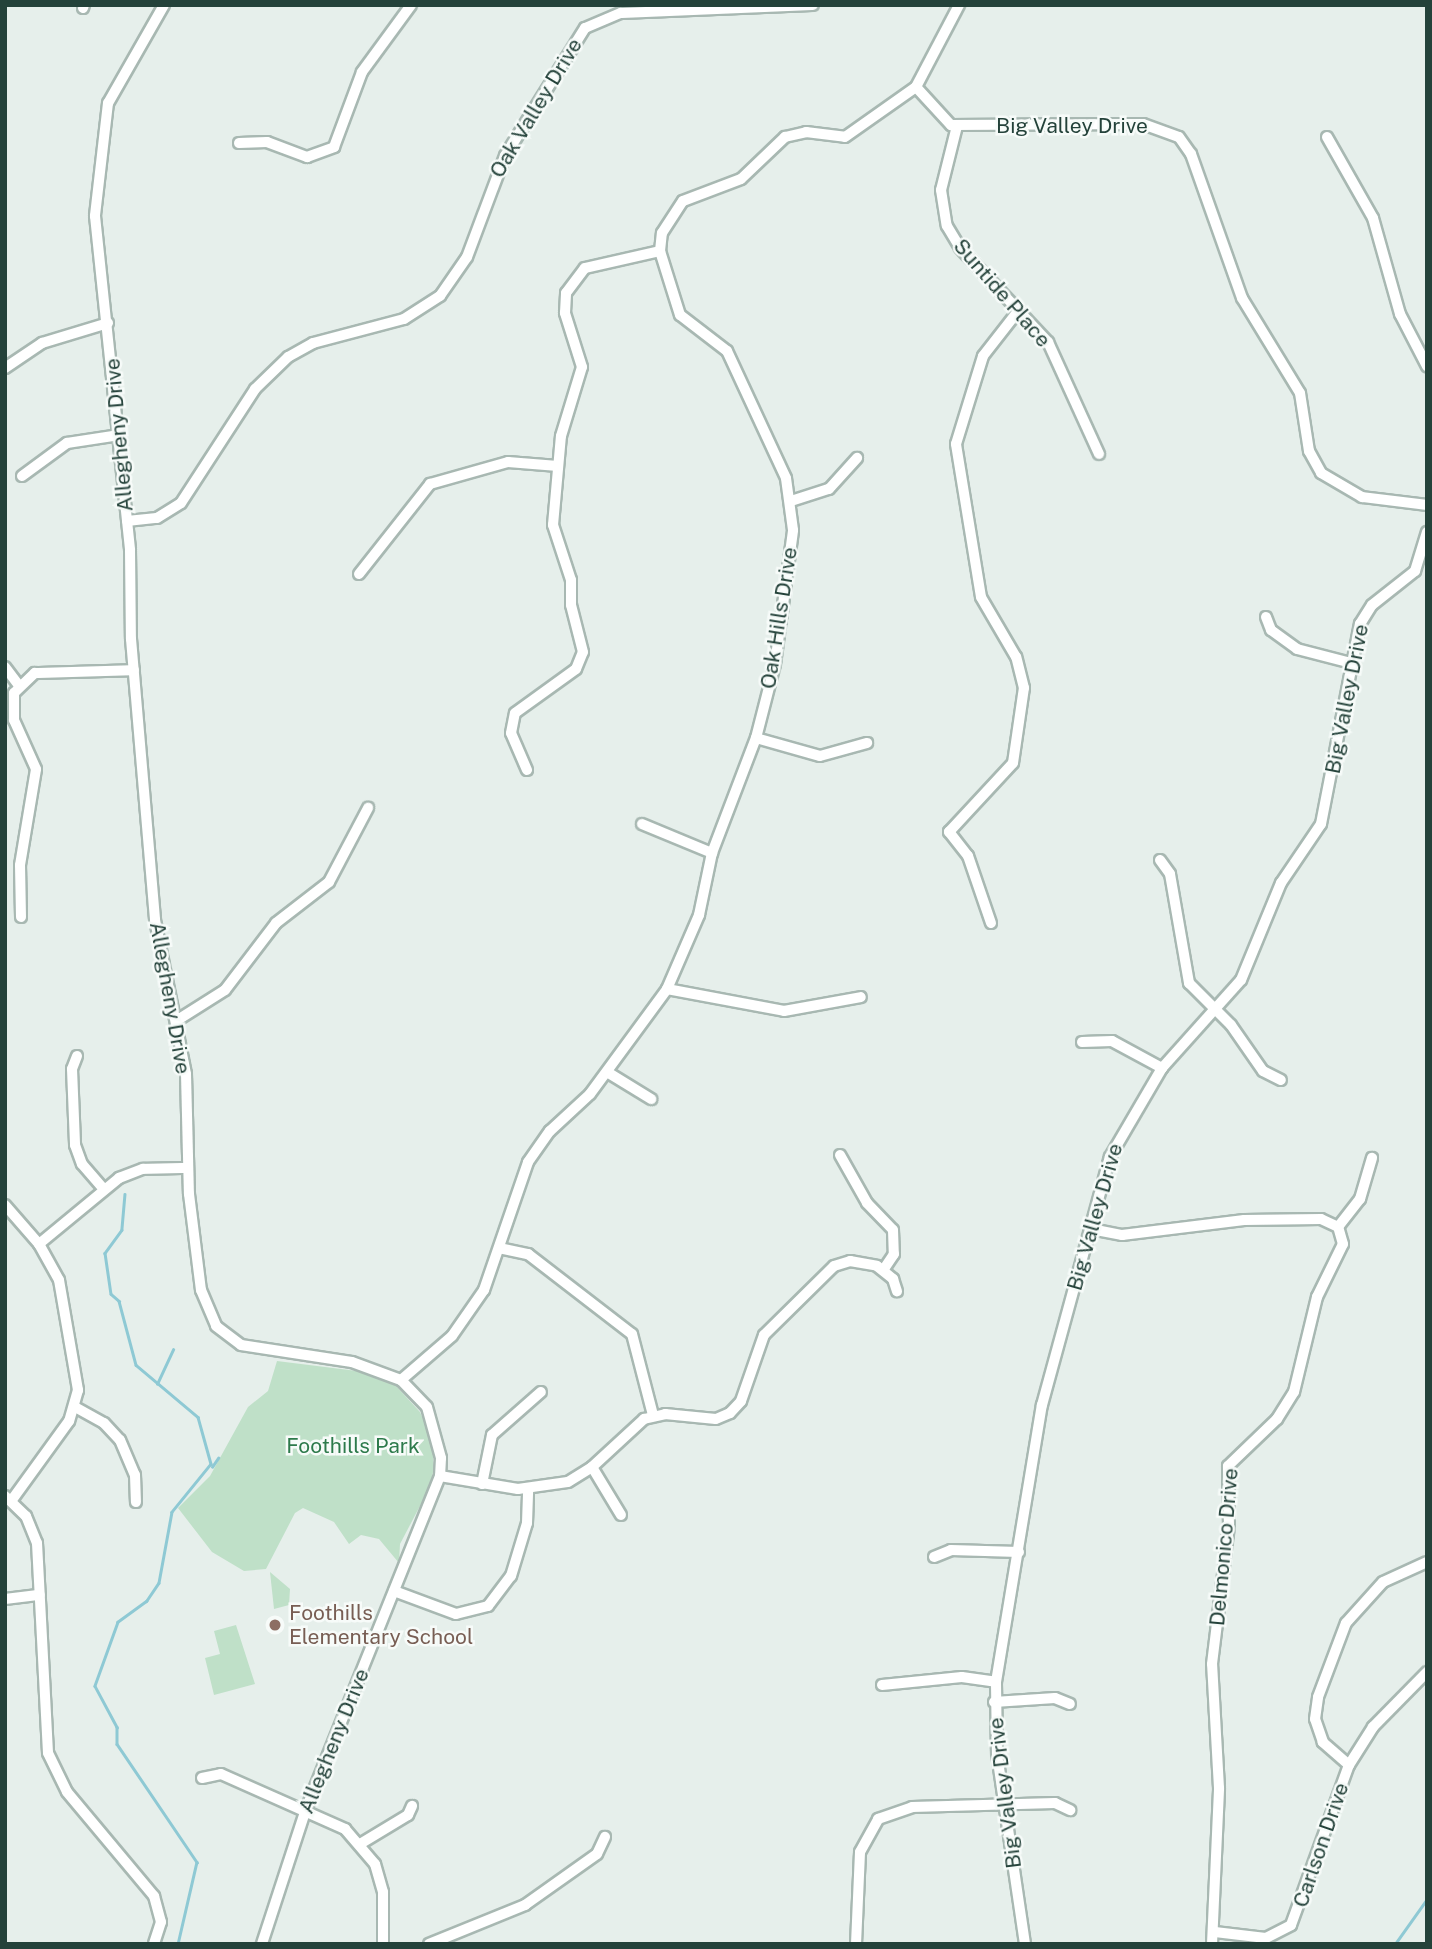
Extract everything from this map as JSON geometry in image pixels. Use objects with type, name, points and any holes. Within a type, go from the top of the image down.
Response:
[{"type":"street","name":"Allegheny Drive","points":[[164,5],[104,119],[95,216],[127,521],[134,670],[155,920],[186,1074],[188,1168],[204,1303],[224,1335],[257,1350],[352,1362],[401,1380],[432,1418],[440,1476],[306,1809],[262,1944]]},
{"type":"street","points":[[239,144],[267,142],[307,158],[334,147],[362,72],[411,5]]},
{"type":"street","name":"Oak Valley Drive","points":[[127,521],[157,518],[181,503],[255,388],[288,356],[313,342],[404,319],[440,296],[467,257],[505,156],[576,37],[601,18],[663,8],[775,8],[813,5]]},
{"type":"street","points":[[527,770],[511,733],[515,713],[576,669],[583,652],[570,605],[571,580],[553,525],[563,424],[582,367],[565,313],[570,283],[597,264],[660,251],[668,219],[683,201],[741,179],[777,143],[794,133],[845,137],[916,87],[960,5]]},
{"type":"street","points":[[916,87],[937,116],[957,126]]},
{"type":"street","name":"Big Valley Drive","points":[[957,126],[1143,124],[1179,137],[1191,154],[1242,298],[1300,393],[1309,451],[1321,473],[1362,497],[1427,505]]},
{"type":"street","name":"Suntide Place","points":[[957,126],[941,190],[947,226],[960,248],[1048,342],[1099,454]]},
{"type":"street","points":[[1327,137],[1373,218],[1400,314],[1427,366]]},
{"type":"street","name":"Oak Hills Drive","points":[[401,1380],[458,1329],[491,1278],[507,1211],[528,1162],[607,1072],[667,989],[699,915],[712,853],[756,738],[777,657],[791,501],[783,468],[727,351],[680,315],[660,251]]},
{"type":"street","points":[[991,923],[968,856],[949,832],[1009,772],[1019,745],[1023,678],[981,597],[956,455],[962,415],[983,356],[1019,310]]},
{"type":"street","points":[[5,369],[42,343],[108,323]]},
{"type":"street","points":[[22,477],[67,443],[119,435]]},
{"type":"street","points":[[791,501],[829,489],[857,458]]},
{"type":"street","points":[[359,573],[430,484],[508,462],[558,466]]},
{"type":"street","name":"Big Valley Drive","points":[[1025,1944],[1004,1804],[994,1702],[1044,1396],[1091,1229],[1118,1135],[1162,1068],[1217,1010],[1245,972],[1281,883],[1321,824],[1351,663],[1365,614],[1415,571],[1427,532]]},
{"type":"street","points":[[1266,617],[1271,630],[1297,649],[1351,663]]},
{"type":"street","points":[[5,667],[18,684]]},
{"type":"street","points":[[21,916],[20,856],[36,769],[11,710],[18,684],[35,673],[134,670]]},
{"type":"street","points":[[756,738],[820,756],[867,743]]},
{"type":"street","points":[[176,1021],[225,990],[276,923],[329,882],[368,808]]},
{"type":"street","points":[[642,824],[712,853]]},
{"type":"street","points":[[1160,860],[1170,874],[1189,983],[1217,1010],[1263,1070],[1281,1080]]},
{"type":"street","points":[[667,989],[784,1011],[861,997]]},
{"type":"street","points":[[1082,1042],[1112,1041],[1162,1068]]},
{"type":"street","points":[[78,1056],[72,1069],[75,1145],[82,1164],[104,1188]]},
{"type":"street","points":[[607,1072],[651,1098]]},
{"type":"street","points":[[840,1155],[867,1203],[893,1230],[894,1254],[884,1269]]},
{"type":"street","points":[[1091,1229],[1122,1235],[1244,1220],[1308,1219],[1338,1227],[1360,1199],[1373,1158]]},
{"type":"street","points":[[39,1244],[104,1188],[132,1172],[188,1168]]},
{"type":"street","points":[[5,1205],[39,1244],[62,1289],[78,1381],[75,1407],[8,1498],[35,1534],[52,1764],[67,1792],[154,1896],[160,1922],[154,1944]]},
{"type":"street","name":"Delmonico Drive","points":[[1214,1938],[1219,1788],[1212,1664],[1228,1526],[1228,1466],[1272,1425],[1294,1392],[1317,1297],[1343,1244],[1338,1227]]},
{"type":"street","points":[[499,1248],[528,1254],[632,1334],[653,1415]]},
{"type":"street","points":[[440,1476],[528,1489],[568,1482],[592,1467],[628,1429],[653,1415],[716,1419],[730,1413],[741,1401],[758,1345],[780,1315],[834,1266],[860,1261],[884,1269],[897,1291]]},
{"type":"street","points":[[482,1483],[492,1435],[541,1392]]},
{"type":"street","points":[[75,1407],[104,1423],[120,1440],[132,1464],[136,1502]]},
{"type":"street","points":[[592,1467],[621,1515]]},
{"type":"street","points":[[394,1591],[456,1614],[488,1606],[511,1576],[527,1523],[528,1489]]},
{"type":"street","points":[[934,1557],[951,1550],[1019,1552]]},
{"type":"street","points":[[1349,1765],[1322,1742],[1315,1719],[1318,1697],[1346,1623],[1383,1582],[1427,1562]]},
{"type":"street","points":[[5,1599],[40,1595]]},
{"type":"street","name":"Carlson Drive","points":[[1214,1938],[1266,1938],[1291,1925],[1349,1765],[1373,1727],[1427,1672]]},
{"type":"street","points":[[882,1685],[955,1678],[996,1682]]},
{"type":"street","points":[[994,1702],[1055,1698],[1070,1704]]},
{"type":"street","points":[[202,1777],[220,1774],[306,1809],[360,1844],[375,1864],[383,1892],[383,1944]]},
{"type":"street","points":[[856,1944],[860,1852],[878,1819],[912,1807],[1055,1803],[1070,1810]]},
{"type":"street","points":[[360,1844],[408,1815],[412,1806]]},
{"type":"street","points":[[429,1944],[525,1905],[597,1854],[605,1837]]},
{"type":"green space","name":"Foothills Park","points":[[277,1361],[365,1372],[395,1385],[420,1412],[431,1436],[434,1466],[431,1485],[400,1544],[399,1563],[379,1539],[361,1535],[349,1544],[334,1522],[303,1508],[295,1513],[266,1569],[244,1571],[212,1552],[178,1508],[210,1476],[248,1407],[268,1391]]},
{"type":"green space","points":[[270,1572],[290,1589],[289,1605],[274,1609]]},
{"type":"green space","points":[[236,1625],[255,1684],[214,1695],[205,1658],[220,1654],[214,1631]]},
{"type":"waterway","points":[[125,1194],[122,1230],[105,1253],[111,1294],[119,1301],[136,1365],[198,1417],[211,1464],[172,1512],[159,1583],[147,1601],[118,1622],[95,1686],[117,1727],[117,1744],[197,1862],[178,1944]]},
{"type":"waterway","points":[[157,1384],[173,1350]]},
{"type":"waterway","points":[[212,1467],[218,1458]]},
{"type":"waterway","points":[[1395,1944],[1427,1899]]},
{"type":"place","name":"Foothills Elementary School","points":[[275,1625]]}]
